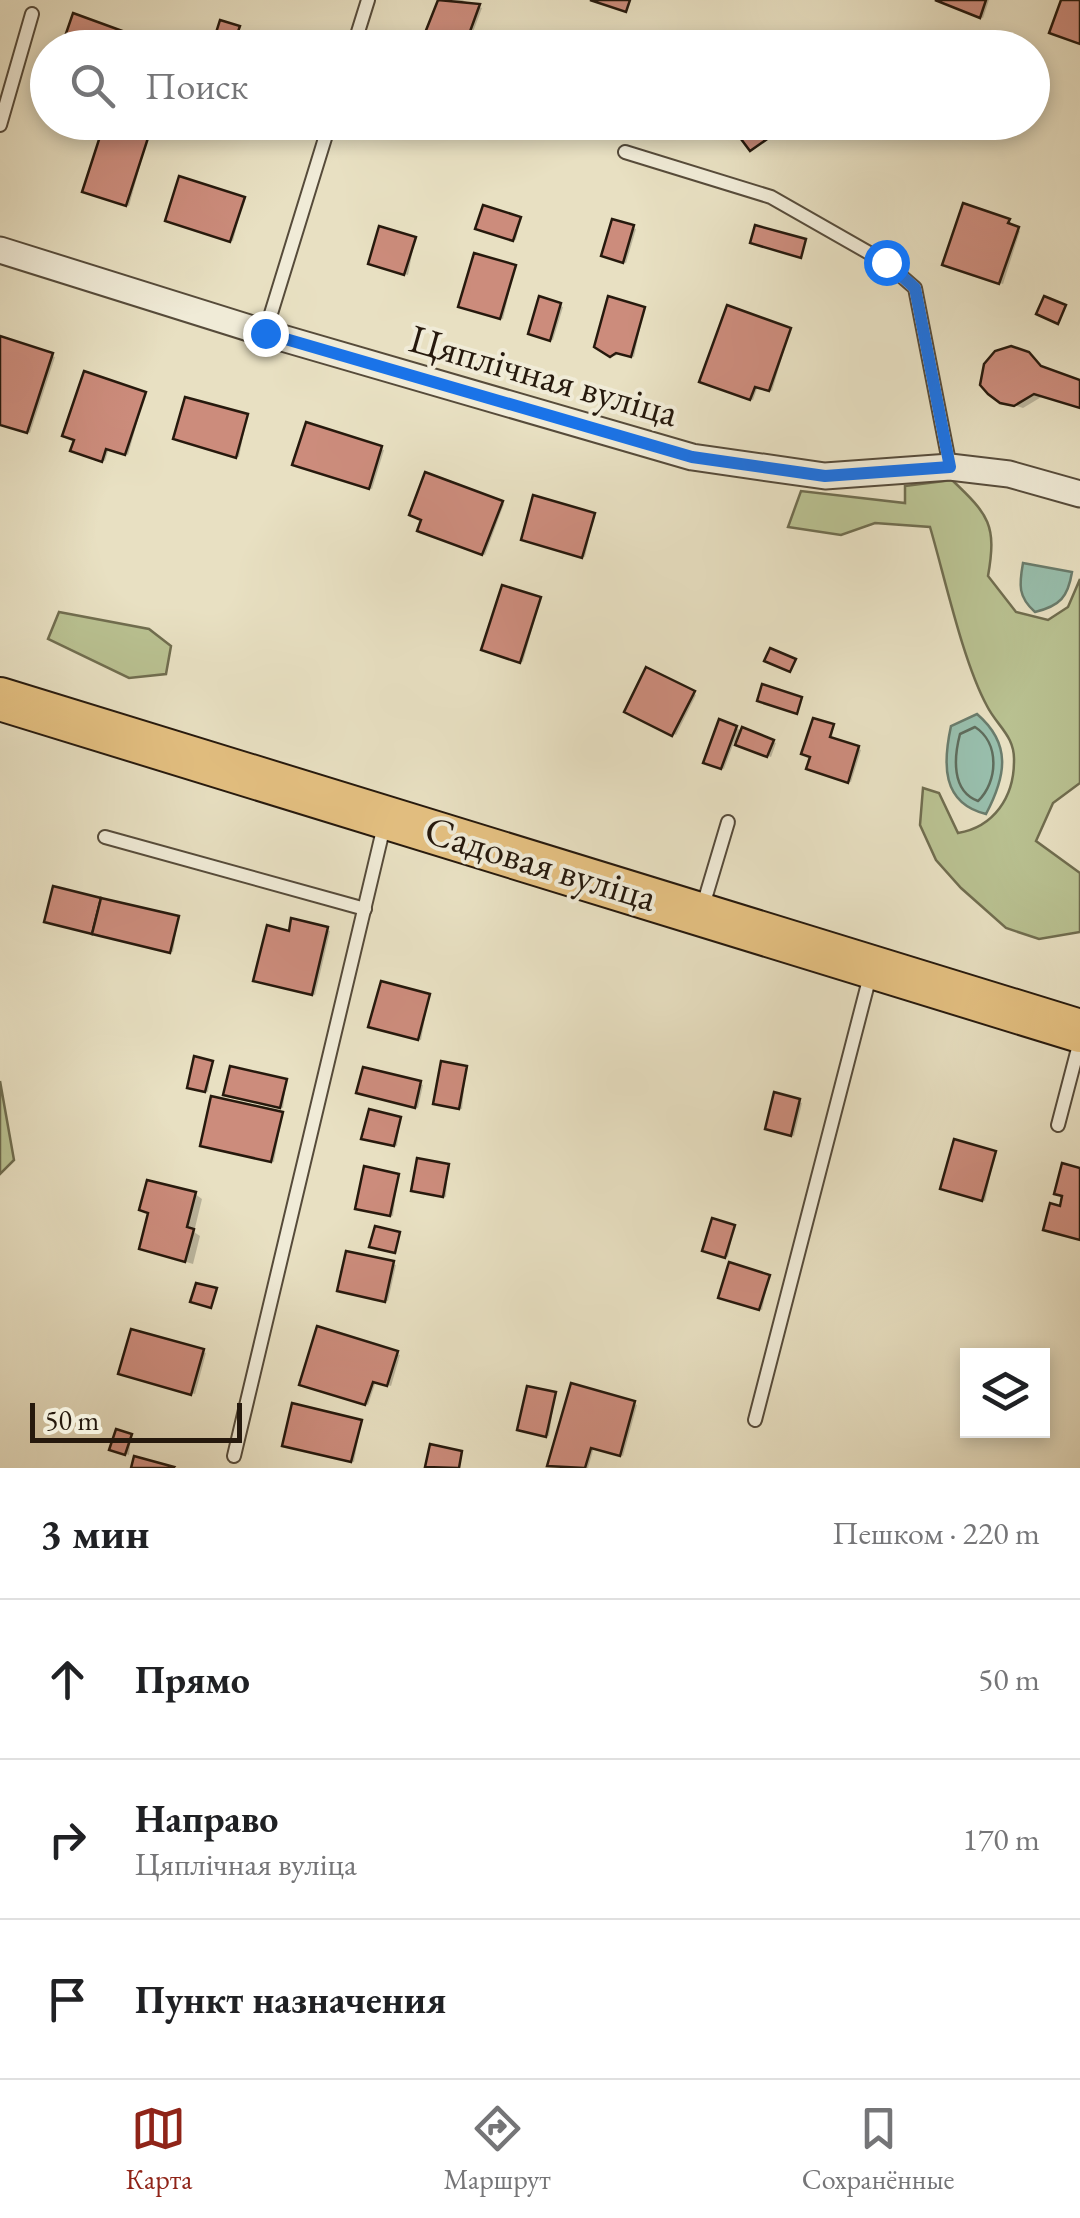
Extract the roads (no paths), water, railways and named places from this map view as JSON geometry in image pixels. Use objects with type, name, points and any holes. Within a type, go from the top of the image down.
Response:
[{"type":"main road","name":"Садовая вуліца","points":[[0,699],[701,911],[1080,1032]]},
{"type":"street","name":"Цяплічная вуліца","points":[[0,250],[265,333],[692,457],[825,476],[950,467],[1010,474],[1080,494]]},
{"type":"lane","points":[[359,30],[368,0]]},
{"type":"lane","points":[[0,124],[32,14]]},
{"type":"lane","points":[[265,333],[324,140]]},
{"type":"lane","points":[[625,152],[771,197],[886,262],[915,288],[950,467]]},
{"type":"lane","points":[[234,1456],[386,817]]},
{"type":"lane","points":[[701,911],[728,822]]},
{"type":"lane","points":[[104,837],[365,909]]},
{"type":"lane","points":[[756,1420],[872,967]]},
{"type":"lane","points":[[1058,1125],[1080,1041]]},
{"type":"water","points":[[1023,563],[1072,572],[1061,599],[1035,612],[1021,590]]},
{"type":"water","points":[[977,714],[1001,749],[998,787],[986,814],[960,801],[947,767],[951,726]]}]
